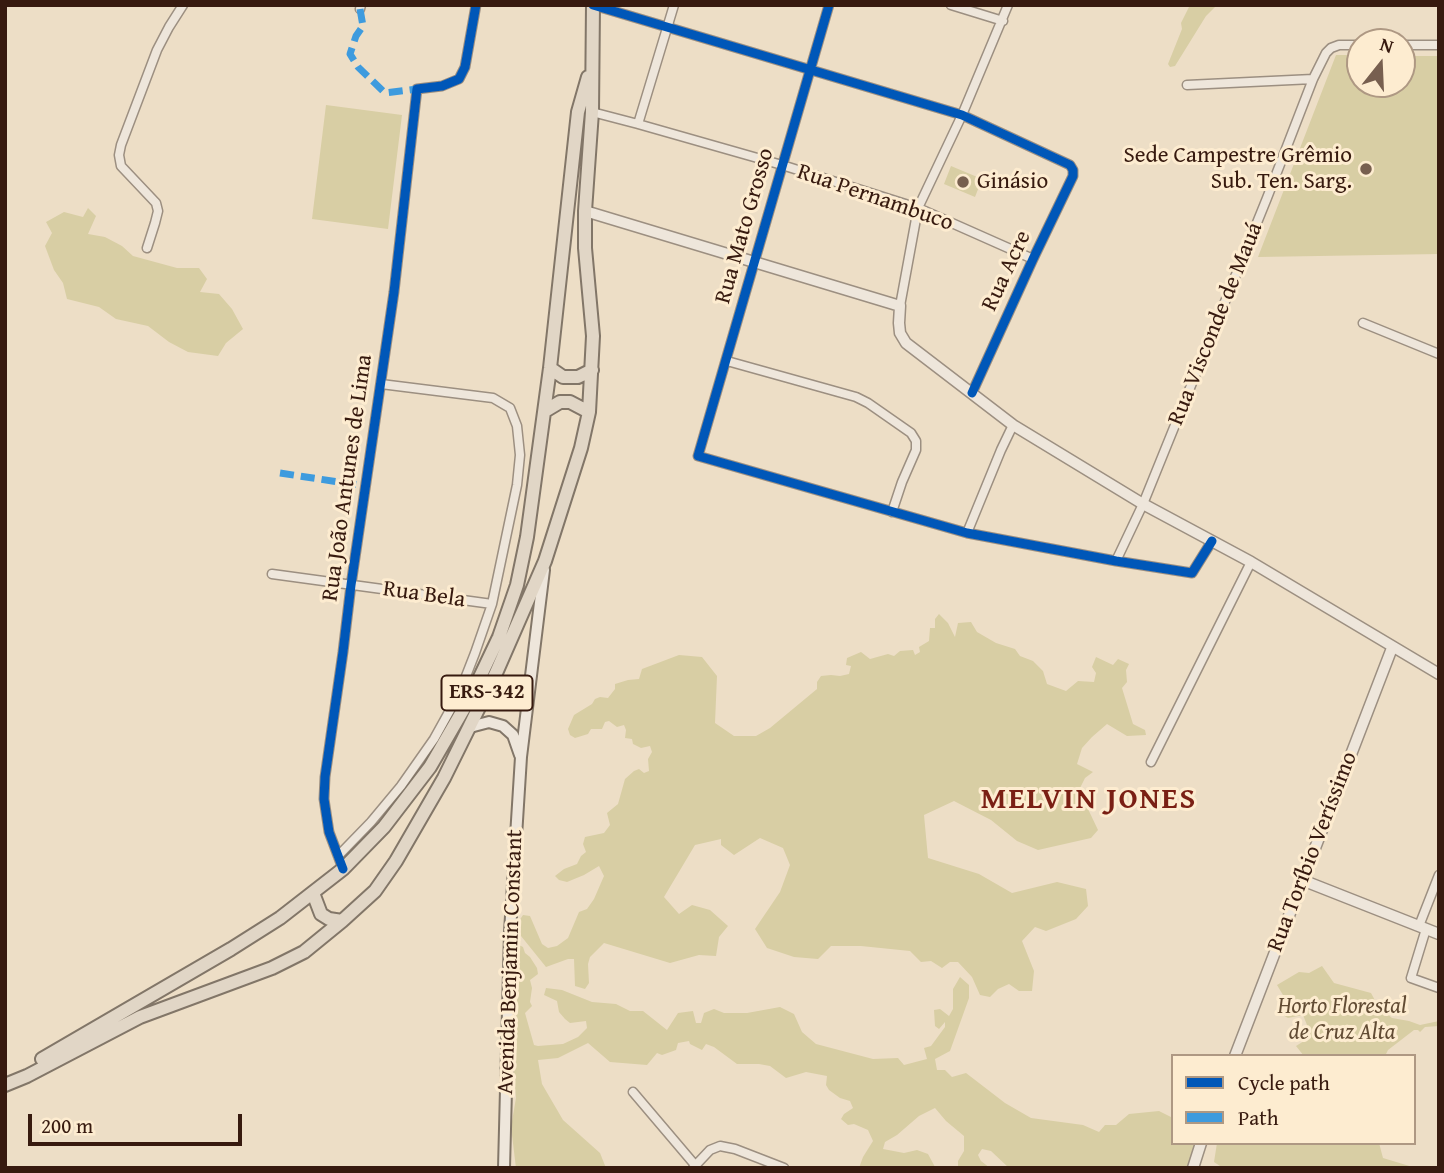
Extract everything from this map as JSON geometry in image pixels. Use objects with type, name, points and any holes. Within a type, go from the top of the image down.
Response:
[{"type":"main road","name":"ERS-342","points":[[5,1084],[27,1076],[140,1017],[272,968],[304,952],[375,891],[396,861],[443,778],[496,673],[545,561],[581,448],[589,412],[593,336],[584,211],[592,112],[593,5]]},
{"type":"main road","name":"ERS-342","points":[[5,1084],[231,949],[313,894],[343,869],[384,827],[430,767],[470,698],[499,636],[517,585],[533,500],[545,411],[578,112],[592,63]]},
{"type":"main road","points":[[550,369],[563,377],[578,377],[592,370]]},
{"type":"main road","points":[[545,411],[560,402],[570,402],[589,412]]},
{"type":"main road","name":"Avenida Benjamin Constant","points":[[505,1168],[510,932],[521,757],[545,561]]},
{"type":"main road","points":[[470,727],[489,722],[503,726],[513,735],[521,757]]},
{"type":"main road","points":[[313,894],[321,914],[329,919],[342,921]]},
{"type":"street","points":[[147,248],[158,211],[156,203],[121,166],[119,155],[157,50],[183,5]]},
{"type":"street","name":"Rua João Antunes de Lima","points":[[343,869],[329,832],[324,799],[325,777],[394,292],[417,89],[442,86],[459,79],[465,67],[476,5]]},
{"type":"street","points":[[593,5],[962,115]]},
{"type":"street","points":[[638,124],[674,5]]},
{"type":"street","name":"Rua Mato Grosso","points":[[829,5],[698,456],[892,512]]},
{"type":"street","points":[[951,5],[1003,20]]},
{"type":"street","points":[[1008,5],[962,115],[918,208],[900,306],[900,333],[906,342],[1013,425],[1143,504],[1251,562],[1439,674]]},
{"type":"street","name":"Rua Visconde de Mauá","points":[[1116,561],[1143,504],[1313,79],[1326,53],[1331,48],[1346,45]]},
{"type":"street","points":[[1416,45],[1439,45]]},
{"type":"street","points":[[1187,85],[1313,79]]},
{"type":"street","name":"Rua Pernambuco","points":[[592,112],[782,165],[918,208],[1032,259]]},
{"type":"street","name":"Rua Acre","points":[[962,115],[1070,165],[1073,170],[1073,176],[1032,259],[972,393]]},
{"type":"street","points":[[584,211],[900,306]]},
{"type":"street","points":[[1363,323],[1439,354]]},
{"type":"street","points":[[727,361],[856,397],[911,433],[916,441],[916,450],[892,512],[967,533],[1192,573],[1212,541]]},
{"type":"street","points":[[338,856],[401,786],[434,739],[459,694],[492,604],[517,485],[520,455],[517,426],[510,408],[493,398],[381,384]]},
{"type":"street","points":[[967,533],[1013,425]]},
{"type":"street","points":[[1151,762],[1251,562]]},
{"type":"street","name":"Rua Bela","points":[[272,575],[492,604]]},
{"type":"street","name":"Rua Toríbio Veríssimo","points":[[1236,1054],[1392,648]]},
{"type":"street","points":[[1302,880],[1439,934]]},
{"type":"street","points":[[1438,880],[1422,928],[1411,978],[1439,988]]},
{"type":"street","points":[[633,1092],[694,1166],[710,1150],[720,1146],[784,1168]]},
{"type":"street","points":[[1193,1168],[1200,1145]]},
{"type":"green space","points":[[1190,5],[1217,5],[1206,16],[1175,66],[1170,67],[1168,64],[1182,29],[1181,23]]},
{"type":"green space","name":"Sede Campestre Grêmio Sub. Ten. Sarg.","points":[[1336,55],[1346,55],[1346,98],[1416,98],[1416,56],[1439,56],[1439,254],[1258,257]]},
{"type":"green space","points":[[326,105],[402,115],[388,229],[312,219]]},
{"type":"green space","name":"Ginásio","points":[[951,166],[982,179],[975,197],[944,184]]},
{"type":"green space","points":[[88,208],[96,216],[88,234],[105,237],[133,256],[177,268],[199,268],[207,279],[200,292],[219,294],[232,309],[243,329],[226,343],[218,356],[188,352],[148,326],[116,319],[99,307],[67,299],[63,283],[54,270],[45,246],[52,233],[46,222],[64,212],[83,217]]},
{"type":"green space","points":[[939,614],[948,623],[955,637],[958,623],[971,622],[977,632],[996,643],[1015,649],[1020,656],[1033,661],[1043,671],[1047,684],[1066,691],[1078,681],[1094,682],[1096,673],[1092,667],[1096,657],[1113,665],[1118,659],[1129,664],[1126,670],[1127,682],[1122,688],[1133,724],[1145,730],[1146,735],[1127,736],[1107,724],[1082,748],[1077,764],[1093,772],[1085,778],[1079,790],[1098,830],[1091,838],[1038,850],[1017,841],[991,820],[954,801],[924,815],[928,858],[979,874],[1012,893],[1057,882],[1086,889],[1088,906],[1076,919],[1046,931],[1035,927],[1022,941],[1034,971],[1032,991],[1019,991],[1009,984],[990,997],[980,995],[972,977],[958,962],[950,962],[942,968],[931,961],[921,962],[910,951],[831,946],[818,959],[794,957],[767,948],[755,929],[780,892],[790,865],[783,848],[760,838],[734,855],[721,845],[721,839],[695,845],[664,897],[679,914],[692,905],[710,910],[728,926],[719,937],[716,956],[699,955],[670,963],[604,943],[590,957],[589,983],[585,989],[575,986],[574,959],[546,967],[521,936],[517,924],[523,915],[530,916],[542,944],[548,948],[557,946],[568,938],[579,912],[587,909],[594,899],[604,876],[599,866],[567,882],[555,876],[577,864],[586,852],[583,844],[585,837],[604,833],[610,825],[607,813],[618,804],[625,779],[639,769],[644,773],[649,771],[648,759],[652,752],[650,746],[641,748],[633,744],[632,739],[625,738],[624,725],[617,727],[609,721],[605,722],[602,729],[591,729],[588,734],[575,738],[570,735],[568,729],[574,715],[592,704],[595,699],[608,698],[615,689],[615,684],[639,679],[642,669],[679,655],[702,657],[717,676],[715,723],[734,736],[756,736],[770,728],[817,689],[821,676],[849,674],[851,666],[846,665],[847,658],[861,652],[870,659],[888,654],[894,656],[900,651],[913,650],[915,655],[920,652],[919,647],[929,641],[930,628],[935,628],[935,619]]},
{"type":"green space","points":[[519,945],[523,947],[537,968],[538,974],[530,980],[532,1006],[525,1013],[534,1045],[563,1044],[578,1037],[587,1028],[586,1021],[570,1023],[565,1019],[559,1012],[557,1001],[544,995],[546,988],[562,990],[592,1002],[616,1004],[630,1011],[643,1011],[667,1030],[678,1013],[693,1011],[696,1023],[701,1023],[704,1013],[714,1009],[724,1013],[747,1013],[780,1007],[794,1014],[802,1032],[816,1044],[873,1059],[898,1058],[904,1065],[927,1059],[924,1048],[931,1046],[945,1027],[945,1022],[939,1029],[935,1026],[934,1010],[940,1009],[949,1016],[953,1009],[953,989],[960,977],[969,985],[969,998],[950,1051],[935,1059],[937,1070],[945,1070],[952,1077],[966,1073],[1005,1103],[1031,1118],[1083,1125],[1099,1132],[1105,1125],[1116,1125],[1129,1114],[1159,1111],[1171,1117],[1171,1145],[1194,1145],[1191,1168],[1009,1168],[991,1151],[982,1149],[978,1155],[990,1168],[958,1168],[958,1161],[964,1151],[964,1136],[935,1108],[919,1116],[885,1142],[883,1149],[904,1153],[917,1150],[928,1154],[935,1168],[859,1168],[873,1141],[868,1130],[854,1124],[848,1125],[841,1119],[853,1108],[850,1101],[829,1090],[826,1085],[827,1076],[806,1072],[786,1078],[770,1066],[737,1064],[714,1047],[706,1044],[702,1050],[689,1041],[678,1043],[676,1050],[662,1055],[657,1053],[647,1065],[610,1062],[588,1043],[558,1058],[538,1060],[542,1084],[563,1120],[600,1153],[606,1168],[516,1168],[511,1127],[516,1098],[512,1050],[513,1026],[518,1010],[516,954]]},
{"type":"green space","name":"Horto Florestal de Cruz Alta","points":[[1322,966],[1334,983],[1371,993],[1378,1006],[1392,1018],[1420,1025],[1439,1021],[1439,1026],[1425,1027],[1420,1032],[1414,1030],[1386,1054],[1302,1054],[1296,1046],[1304,1041],[1307,1025],[1303,1015],[1288,1018],[1279,1013],[1285,1004],[1277,985],[1299,972],[1309,973]]},
{"type":"green space","points":[[1217,1145],[1380,1145],[1383,1158],[1416,1168],[1223,1168],[1214,1162]]},
{"type":"marked path","points":[[360,9],[363,26],[356,36],[350,54],[358,67],[385,93],[417,89]]},
{"type":"marked path","points":[[280,473],[365,486]]},
{"type":"cycle path","points":[[343,869],[329,832],[324,799],[325,777],[394,292],[417,89],[442,86],[459,79],[465,67],[476,5]]},
{"type":"cycle path","points":[[593,5],[962,115],[1070,165],[1073,176],[972,393]]},
{"type":"cycle path","points":[[829,5],[698,456],[967,533],[1116,561],[1192,573],[1212,541]]},
{"type":"place","name":"Sede Campestre Grêmio Sub. Ten. Sarg.","points":[[1366,169]]},
{"type":"place","name":"Ginásio","points":[[963,182]]},
{"type":"district","name":"MELVIN JONES","points":[[1089,800]]}]
